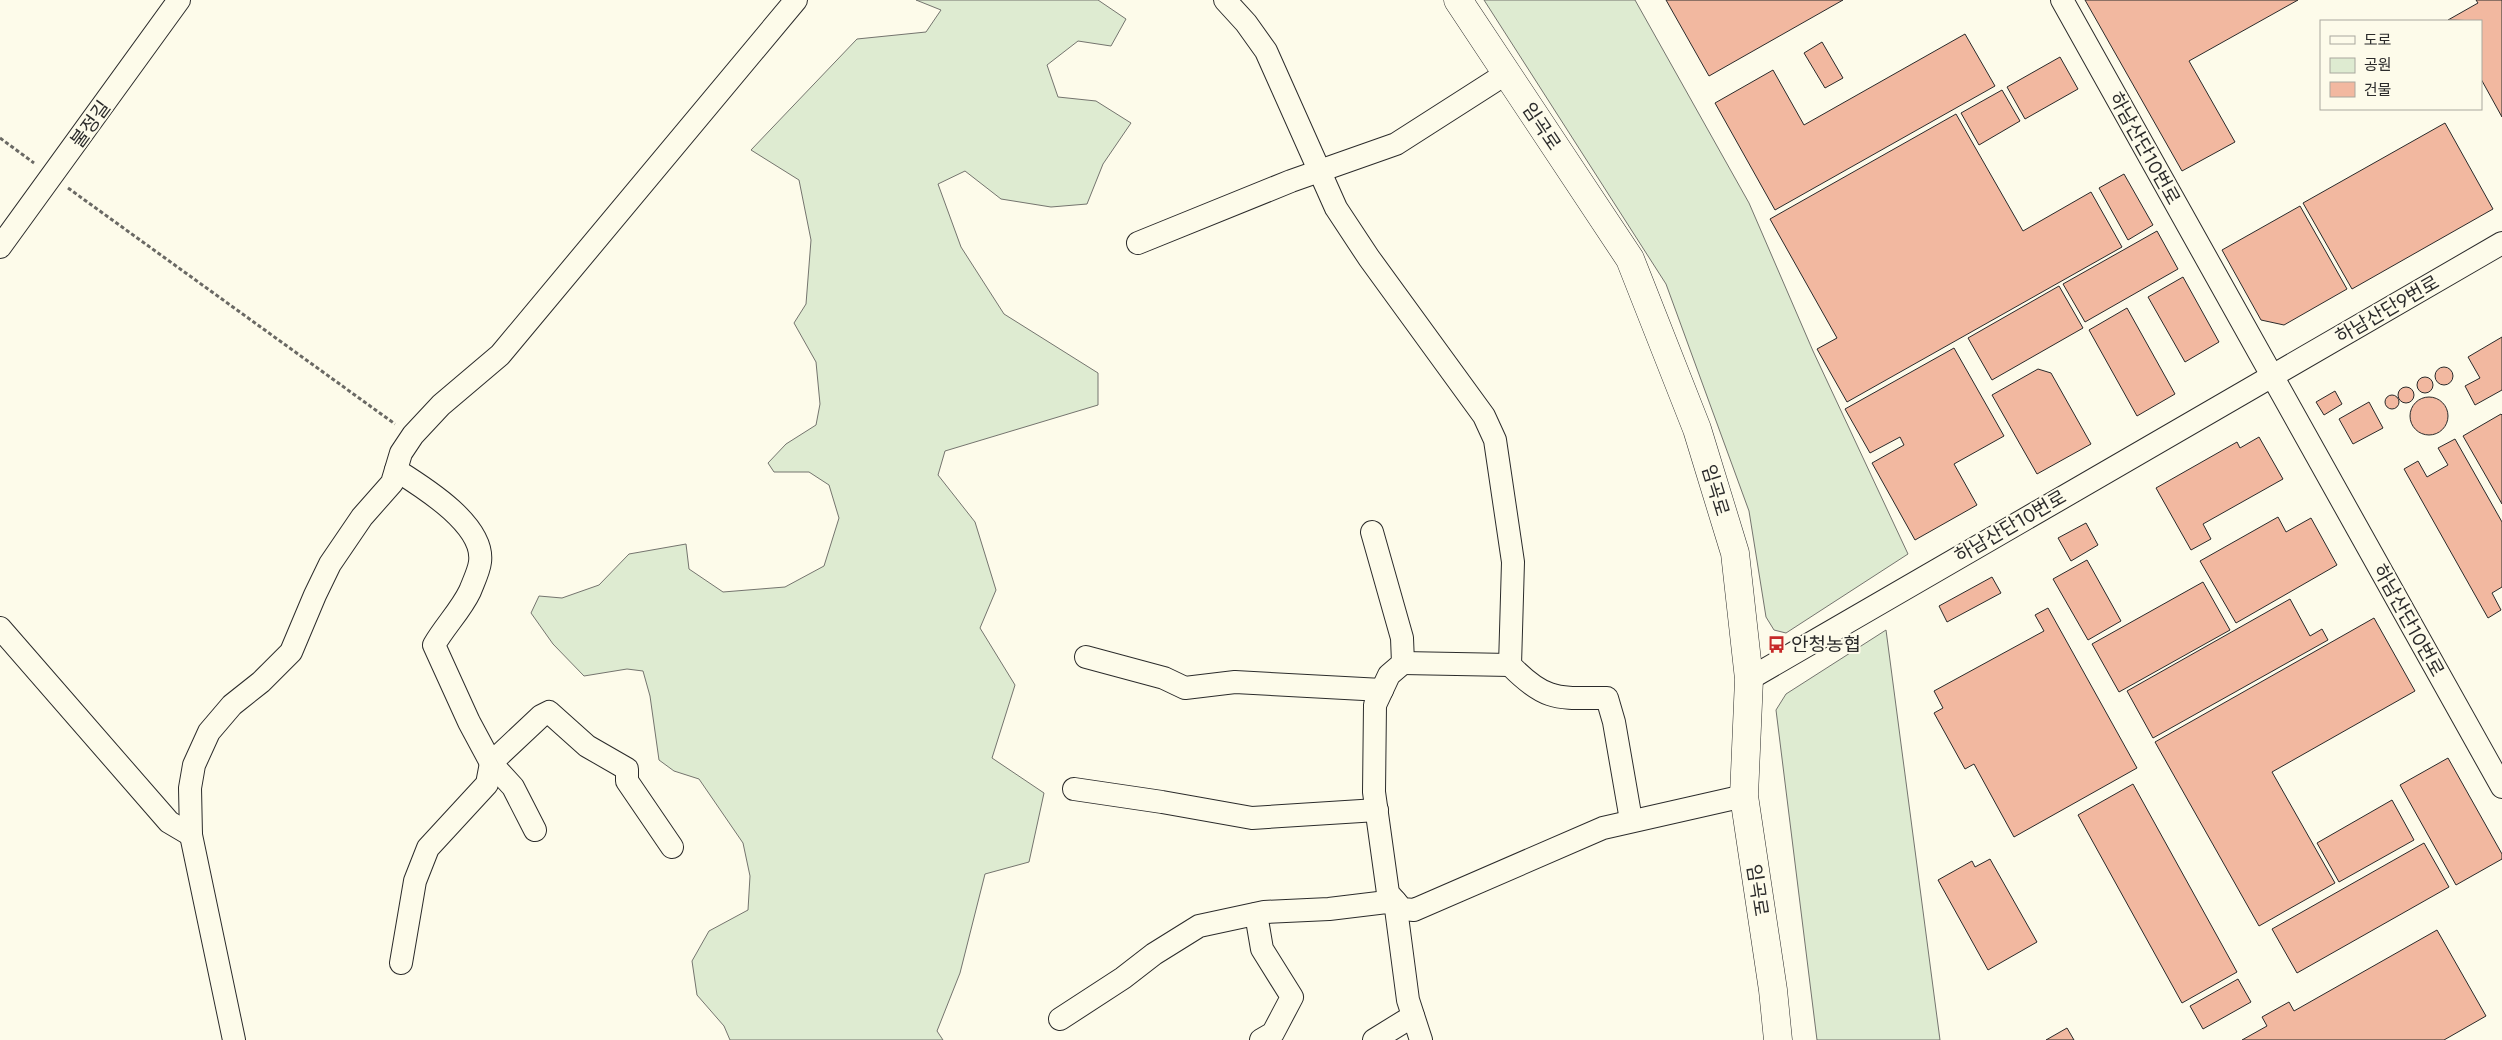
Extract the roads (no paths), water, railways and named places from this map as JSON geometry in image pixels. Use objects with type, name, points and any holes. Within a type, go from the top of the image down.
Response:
[{"type":"main road","name":"임곡로","points":[[1458,0],[1630,258],[1697,429],[1735,553],[1749,679],[1744,796],[1773,990],[1778,1040]]},
{"type":"street","name":"불정길","points":[[0,247],[179,0]]},
{"type":"street","points":[[234,1040],[191,835],[190,788],[194,765],[209,732],[232,705],[261,682],[291,652],[314,595],[330,564],[362,517],[392,484],[401,452],[413,435],[441,405],[500,355],[796,0]]},
{"type":"street","points":[[1225,0],[1246,23],[1266,51],[1336,208],[1369,258],[1484,416],[1495,440],[1513,562],[1510,665]]},
{"type":"street","name":"하남산단10번로","points":[[2062,0],[2502,787]]},
{"type":"street","points":[[1138,244],[1319,172],[1396,144],[1507,73]]},
{"type":"street","name":"하남산단9번로","points":[[2271,375],[2502,243]]},
{"type":"street","name":"하남산단10번로","points":[[1749,679],[2271,375]]},
{"type":"street","points":[[396,470],[423,487],[466,524],[479,548],[480,562],[469,592],[434,645],[465,714],[491,763],[512,787],[535,830]]},
{"type":"street","points":[[1372,532],[1402,638],[1403,663]]},
{"type":"street","points":[[0,628],[170,822],[191,835]]},
{"type":"street","points":[[1086,657],[1149,673],[1185,688],[1235,682],[1382,690]]},
{"type":"street","points":[[1631,820],[1614,722],[1607,698],[1566,698],[1546,695],[1527,682],[1510,665],[1403,663],[1389,674],[1375,705],[1374,792],[1388,893],[1402,909],[1414,910],[1603,828],[1631,820],[1744,796]]},
{"type":"street","points":[[401,963],[414,881],[420,863],[436,838],[487,784],[491,763],[541,716],[549,712],[587,746],[626,769],[627,781],[672,847]]},
{"type":"street","points":[[1074,789],[1252,818],[1377,810]]},
{"type":"street","points":[[1060,1019],[1123,978],[1154,954],[1200,926],[1256,914],[1329,910],[1395,902]]},
{"type":"street","points":[[1395,902],[1408,1000],[1421,1040]]},
{"type":"street","points":[[1256,914],[1262,949],[1292,997],[1273,1033],[1261,1040]]},
{"type":"street","points":[[1374,1040],[1413,1016]]},
{"type":"place","name":"안청농협","points":[[1777,644]]}]
